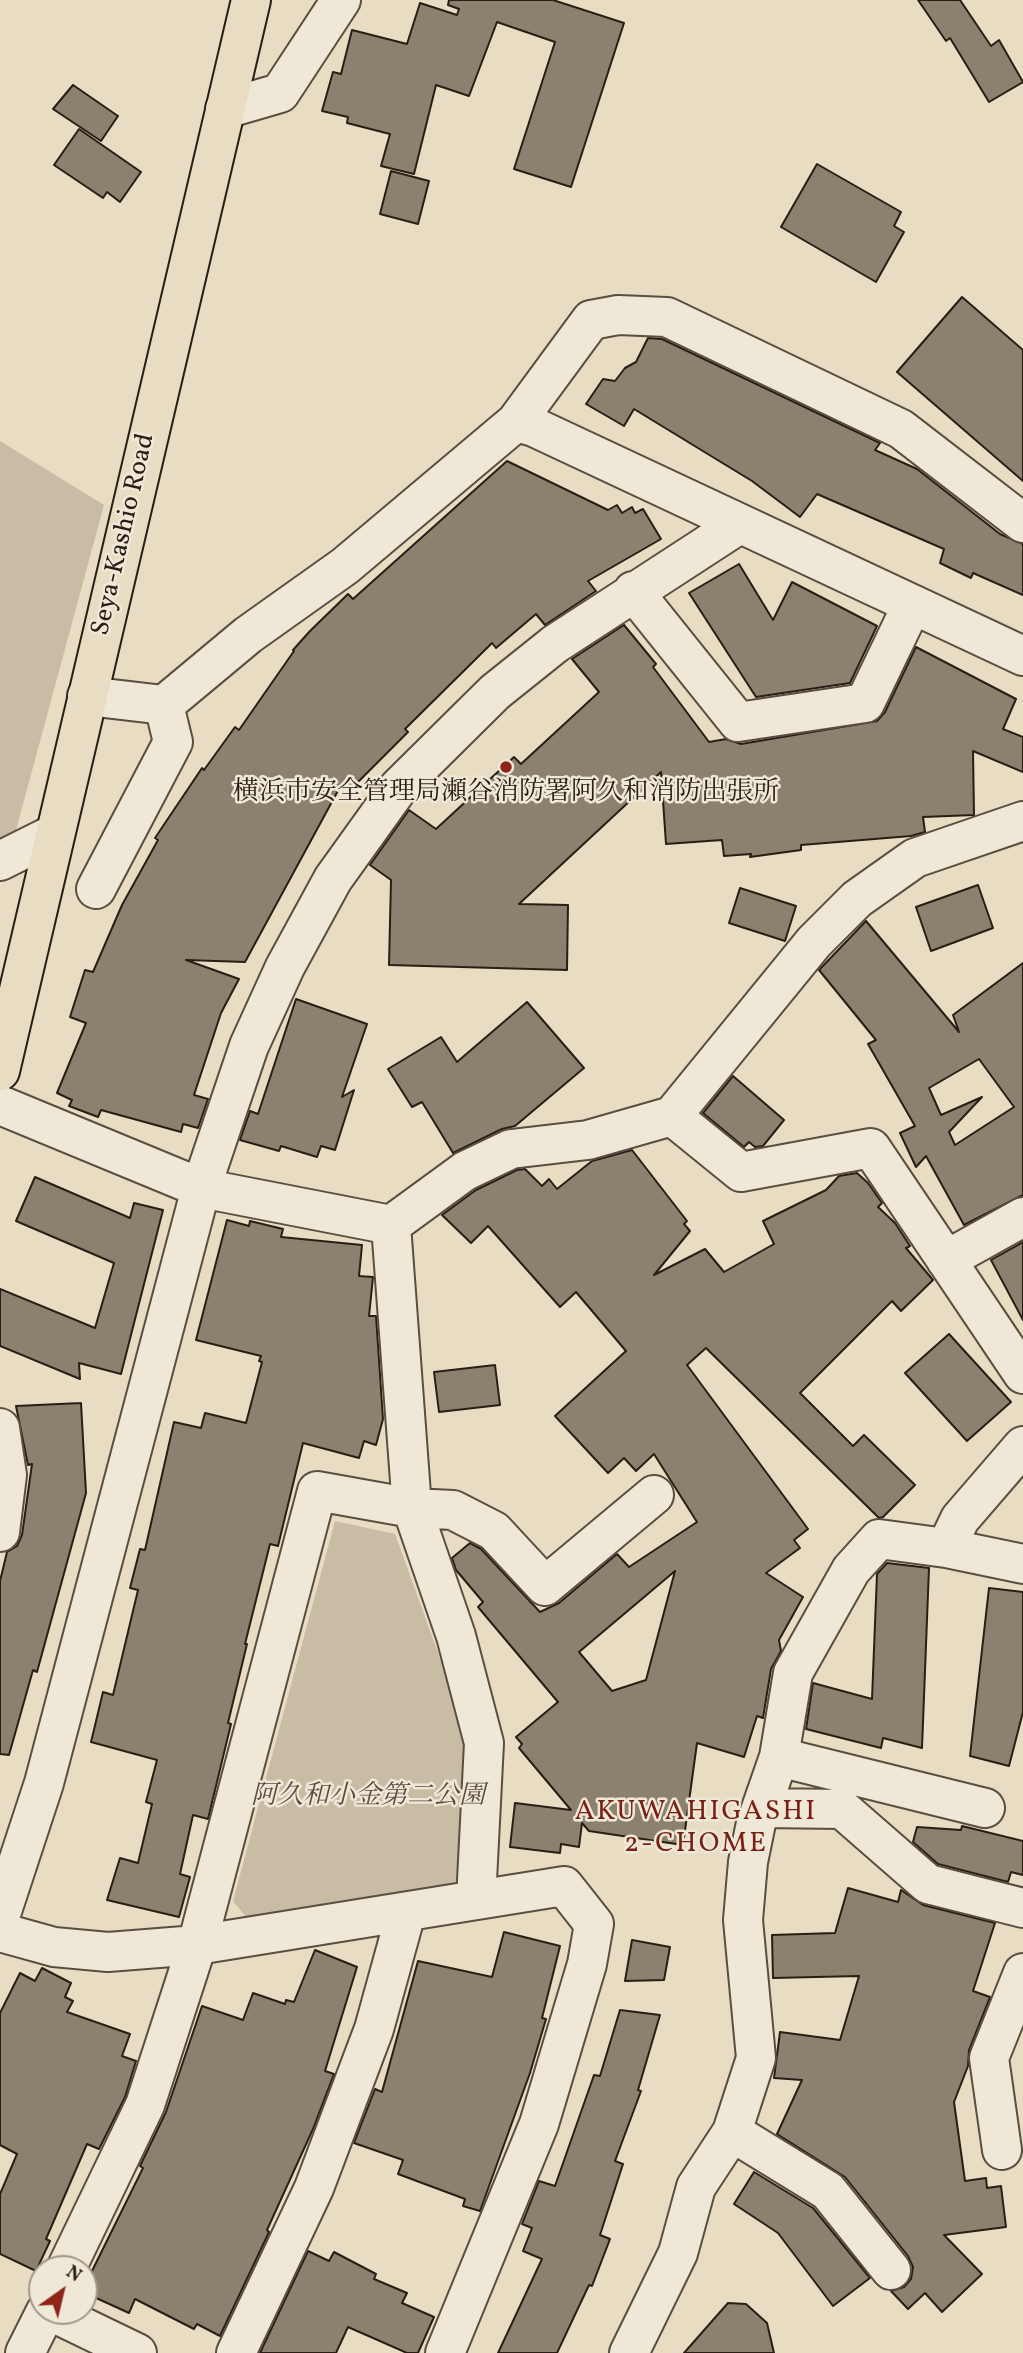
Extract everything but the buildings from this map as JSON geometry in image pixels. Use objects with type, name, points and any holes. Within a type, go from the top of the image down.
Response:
[{"type":"main road","name":"Seya-Kashio Road","points":[[0,1071],[251,0]]},
{"type":"street","points":[[225,109],[280,93],[341,0]]},
{"type":"street","points":[[87,696],[164,705],[248,635],[345,566],[516,422],[591,320],[618,315],[667,317],[901,429],[1023,523]]},
{"type":"street","points":[[516,422],[534,427],[738,525],[1023,656]]},
{"type":"street","points":[[0,1917],[44,1783],[201,1188],[249,1046],[285,967],[334,879],[399,787],[495,692],[555,644],[738,525]]},
{"type":"street","points":[[633,591],[738,722],[865,703],[912,606]]},
{"type":"street","points":[[96,889],[173,742],[164,705]]},
{"type":"street","points":[[0,1105],[201,1188],[391,1225],[465,1171],[511,1149],[588,1140],[672,1116],[780,988],[814,942],[857,899],[915,858],[1023,821]]},
{"type":"street","points":[[0,861],[54,834]]},
{"type":"street","points":[[672,1116],[741,1172],[871,1148],[1023,1374]]},
{"type":"street","points":[[946,1260],[1023,1217]]},
{"type":"street","points":[[391,1225],[412,1508],[456,1636],[484,1743],[476,1900]]},
{"type":"street","points":[[0,1428],[7,1475],[0,1532]]},
{"type":"street","points":[[946,1548],[960,1519],[1023,1446]]},
{"type":"street","points":[[73,2255],[145,2105],[197,1945],[317,1491],[412,1508],[453,1510],[494,1531],[545,1586],[654,1495]]},
{"type":"street","points":[[629,2353],[678,2253],[696,2187],[732,2133],[756,2057],[743,1920],[748,1862],[779,1757],[793,1673],[851,1570],[879,1539],[946,1548],[1023,1564]]},
{"type":"street","points":[[779,1757],[985,1808]]},
{"type":"street","points":[[762,1808],[842,1809],[928,1884],[1023,1908]]},
{"type":"street","points":[[0,1932],[54,1947],[108,1952],[197,1945],[564,1886],[594,1924],[587,1964],[539,2124],[445,2353]]},
{"type":"street","points":[[236,2353],[319,2175],[374,2029],[406,1913]]},
{"type":"street","points":[[1002,2150],[989,2058],[1023,1973]]},
{"type":"street","points":[[732,2133],[828,2191],[891,2270]]},
{"type":"street","points":[[25,2353],[40,2325]]},
{"type":"street","points":[[78,2325],[137,2353]]},
{"type":"green space","points":[[0,441],[104,505],[13,841],[0,847]]},
{"type":"green space","name":"阿久和小金第二公園","points":[[335,1521],[395,1534],[475,1755],[467,1889],[250,1922],[233,1901]]},
{"type":"place","name":"横浜市安全管理局瀬谷消防署阿久和消防出張所","points":[[506,767]]},
{"type":"district","name":"AKUWAHIGASHI 2-CHOME","points":[[696,1830]]}]
